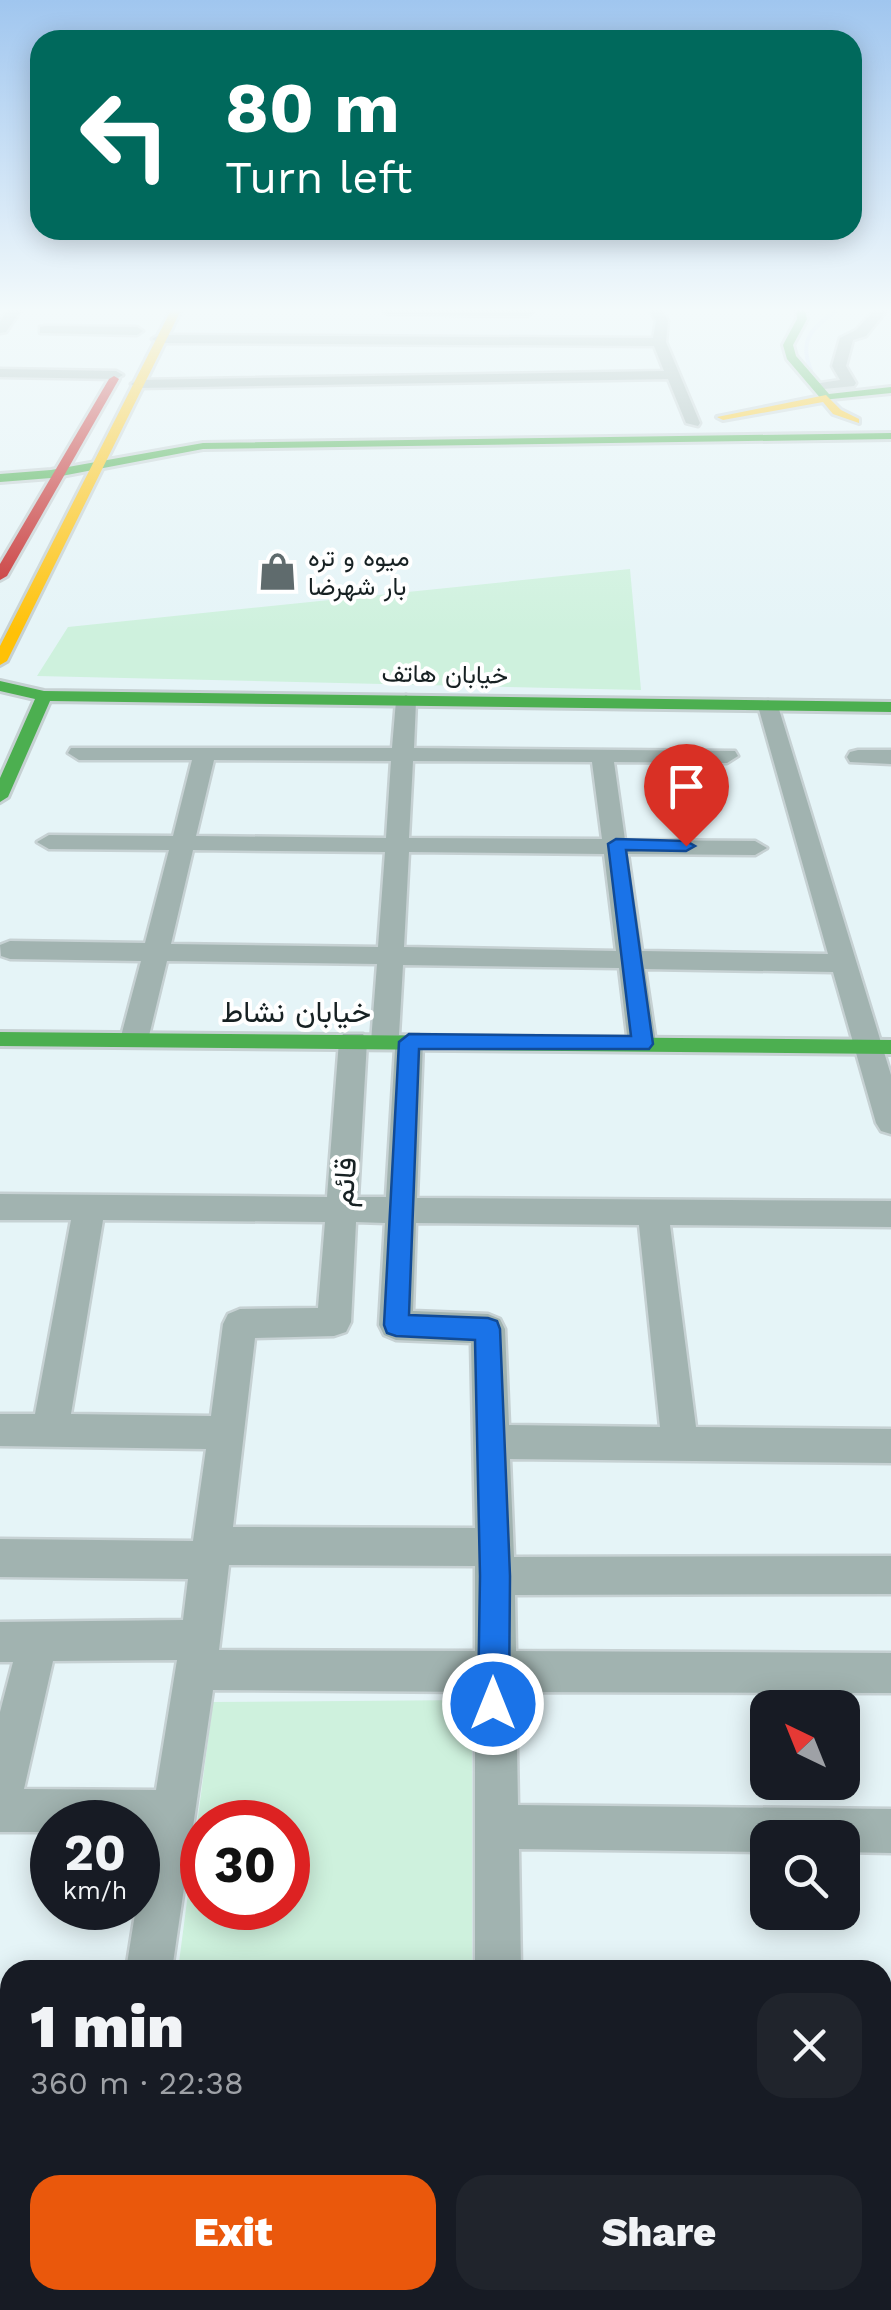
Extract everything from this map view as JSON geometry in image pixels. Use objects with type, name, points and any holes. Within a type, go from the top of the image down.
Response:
[{"type":"main road","points":[[0,576],[91,418]]},
{"type":"main road","points":[[0,660],[107,454],[119,418]]},
{"type":"main road","points":[[145,418],[148,423]]},
{"type":"main road","points":[[693,423],[715,418]]},
{"type":"main road","points":[[849,418],[880,433]]},
{"type":"main road","points":[[0,478],[189,437],[693,423],[880,433]]},
{"type":"main road","points":[[86,494],[189,437],[880,433]]},
{"type":"main road","points":[[0,465],[62,467]]},
{"type":"main road","name":"خیابان هاتف","points":[[0,686],[44,696],[891,707]]},
{"type":"main road","points":[[0,797],[44,696]]},
{"type":"main road","name":"خیابان نشاط","points":[[0,1039],[880,1048]]},
{"type":"street","points":[[691,418],[693,423]]},
{"type":"street","points":[[406,701],[390,956],[402,1210],[396,1325],[488,1329],[498,1960]]},
{"type":"street","points":[[768,706],[844,963],[880,1048],[891,1124]]},
{"type":"street","points":[[80,753],[727,756]]},
{"type":"street","points":[[134,1040],[205,754]]},
{"type":"street","points":[[602,756],[642,1044]]},
{"type":"street","points":[[858,758],[891,758]]},
{"type":"street","points":[[49,842],[755,848]]},
{"type":"street","points":[[10,950],[844,963]]},
{"type":"street","name":"قائم","points":[[226,1434],[240,1324],[334,1322],[353,1042]]},
{"type":"street","points":[[0,1207],[891,1214]]},
{"type":"street","points":[[50,1430],[90,1209]]},
{"type":"street","points":[[653,1212],[680,1443]]},
{"type":"street","points":[[0,1430],[226,1434],[198,1655],[151,1960]]},
{"type":"street","points":[[491,1442],[891,1446]]},
{"type":"street","points":[[0,1558],[210,1553],[891,1575]]},
{"type":"street","points":[[0,1796],[19,1642],[493,1672],[891,1673]]},
{"type":"street","points":[[0,1810],[174,1812]]},
{"type":"street","points":[[494,1827],[891,1831]]},
{"type":"green space","points":[[630,569],[641,690],[37,676],[68,627]]},
{"type":"green space","points":[[472,1700],[472,1960],[179,1960],[183,1930],[310,1930],[310,1800],[200,1800],[213,1702]]},
{"type":"traffic: fast","points":[[0,478],[51,474],[203,446],[891,436]]},
{"type":"traffic: fast","points":[[0,686],[44,696],[891,707]]},
{"type":"traffic: fast","points":[[0,797],[44,696]]},
{"type":"traffic: fast","points":[[0,1039],[891,1047]]},
{"type":"traffic: slow","points":[[0,661],[122,418]]},
{"type":"traffic: slow","points":[[849,418],[855,421]]},
{"type":"traffic: jam","points":[[0,576],[92,418]]},
{"type":"place","name":"میوه و تره بار شهرضا","points":[[278,571]]},
{"type":"route","points":[[493,1704],[495,1576],[488,1329],[396,1325],[409,1042],[642,1044],[616,844],[686,846]]}]
